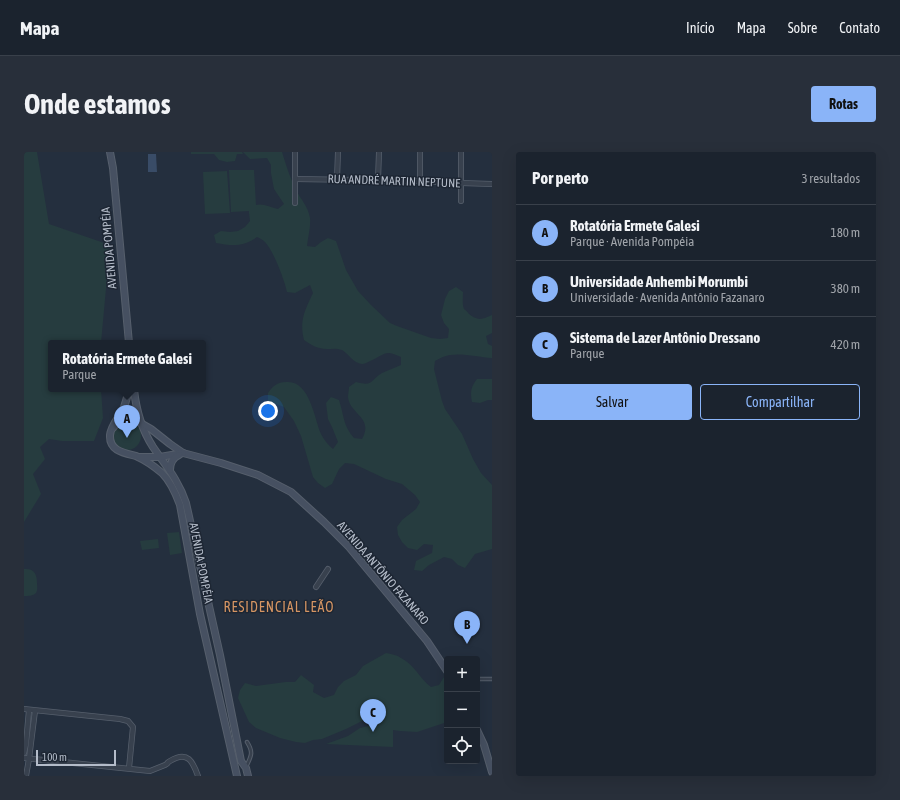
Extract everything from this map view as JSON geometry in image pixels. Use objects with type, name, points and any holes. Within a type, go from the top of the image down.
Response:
[{"type":"main road","name":"AVENIDA POMPÉIA","points":[[110,152],[113,168],[129,340]]},
{"type":"main road","name":"AVENIDA POMPÉIA","points":[[128,392],[123,408],[110,435],[111,439],[114,447],[120,452],[136,456],[161,472],[170,484],[180,505],[200,614],[237,776]]},
{"type":"main road","name":"AVENIDA POMPÉIA","points":[[135,392],[141,422],[153,446],[180,486],[186,503],[208,597],[241,761],[246,768],[248,776]]},
{"type":"main road","points":[[113,428],[122,420],[141,422]]},
{"type":"main road","name":"AVENIDA ANTÔNIO FAZANARO","points":[[141,422],[183,453],[258,475],[291,492],[349,547],[427,641],[444,667]]},
{"type":"main road","points":[[170,470],[170,464],[173,459],[183,453]]},
{"type":"main road","name":"AVENIDA ANTÔNIO FAZANARO","points":[[136,456],[160,457],[183,453]]},
{"type":"main road","points":[[200,614],[203,611],[206,611],[213,624]]},
{"type":"main road","points":[[215,684],[222,686],[225,682]]},
{"type":"main road","points":[[480,736],[492,772]]},
{"type":"street","points":[[295,152],[295,203]]},
{"type":"street","points":[[337,180],[338,152]]},
{"type":"street","points":[[378,180],[379,152]]},
{"type":"street","points":[[420,152],[420,180]]},
{"type":"street","points":[[461,152],[461,201]]},
{"type":"street","name":"RUA ANDRÉ MARTIN NEPTUNE","points":[[295,179],[420,180],[492,184]]},
{"type":"street","points":[[316,587],[328,569]]},
{"type":"street","points":[[24,753],[29,710]]},
{"type":"street","points":[[26,776],[29,710]]},
{"type":"street","points":[[29,710],[128,721],[133,727],[129,768]]},
{"type":"street","points":[[26,759],[150,771],[171,760],[186,757],[189,758],[194,764],[198,776]]},
{"type":"lane","points":[[480,679],[492,679]]},
{"type":"lane","points":[[246,768],[251,754],[251,748],[247,742]]},
{"type":"green space","points":[[24,152],[37,152],[49,224],[110,245],[101,340],[48,340],[48,392],[101,392],[103,418],[94,441],[62,441],[49,439],[40,447],[45,459],[33,474],[41,494],[24,522]]},
{"type":"green space","points":[[191,152],[242,152],[243,154],[237,154],[235,161],[227,162],[219,160],[214,154],[191,154]]},
{"type":"green space","points":[[243,152],[282,152],[294,185],[309,214],[310,224],[307,246],[315,247],[328,238],[336,241],[346,270],[358,291],[390,323],[431,338],[448,338],[449,329],[444,323],[441,315],[445,299],[449,291],[456,287],[463,292],[464,309],[471,316],[480,319],[492,315],[492,333],[486,336],[488,344],[492,346],[492,358],[450,355],[435,361],[434,369],[445,409],[462,434],[481,473],[492,485],[492,549],[475,554],[465,568],[458,565],[452,559],[444,557],[429,565],[422,571],[414,570],[416,561],[432,553],[433,545],[424,544],[417,550],[408,548],[398,535],[397,527],[402,520],[416,509],[420,502],[415,495],[402,484],[386,479],[354,464],[345,463],[339,469],[332,484],[325,488],[313,477],[301,436],[294,421],[284,407],[268,401],[268,393],[278,384],[283,382],[294,383],[301,387],[310,401],[321,434],[333,449],[338,442],[328,419],[326,403],[331,397],[339,400],[344,420],[350,434],[354,438],[362,439],[365,432],[365,426],[360,416],[350,403],[348,397],[349,387],[356,382],[366,384],[369,383],[382,373],[401,365],[401,357],[391,353],[385,353],[362,364],[356,362],[342,350],[321,348],[309,344],[304,340],[302,327],[305,310],[313,293],[310,285],[295,293],[287,292],[272,252],[265,242],[258,237],[247,243],[237,245],[216,243],[214,235],[221,231],[238,231],[245,227],[250,221],[249,211],[231,212],[229,170],[254,170],[256,205],[264,205],[278,209],[284,204],[274,189],[271,165],[267,158],[250,159]]},
{"type":"green space","points":[[227,171],[230,213],[205,214],[203,172]]},
{"type":"green space","points":[[477,379],[492,379],[492,400],[480,403],[472,402],[471,395],[473,384]]},
{"type":"green space","points":[[127,422],[137,426],[141,436],[137,446],[127,450],[117,446],[113,436],[117,426]]},
{"type":"green space","points":[[179,532],[182,553],[170,555],[167,533]]},
{"type":"green space","points":[[158,539],[159,548],[142,550],[140,541]]},
{"type":"green space","points":[[24,569],[33,571],[36,577],[37,591],[32,595],[24,596]]},
{"type":"green space","points":[[386,653],[396,655],[406,661],[431,687],[439,685],[444,677],[444,723],[417,732],[393,730],[393,747],[326,744],[348,736],[360,728],[378,725],[364,720],[322,739],[305,743],[296,742],[280,738],[256,728],[249,722],[238,698],[240,690],[245,683],[256,686],[295,682],[301,675],[314,685],[313,692],[324,698],[334,695],[338,687],[344,681],[356,675],[363,666]]},
{"type":"water","points":[[148,154],[156,154],[157,172],[148,172]]},
{"type":"place","name":"Rotatória Ermete Galesi","points":[[127,438]]},
{"type":"place","name":"Universidade Anhembi Morumbi","points":[[467,644]]},
{"type":"place","name":"Sistema de Lazer Antônio Dressano","points":[[373,732]]},
{"type":"district","name":"RESIDENCIAL LEÃO","points":[[279,607]]}]
